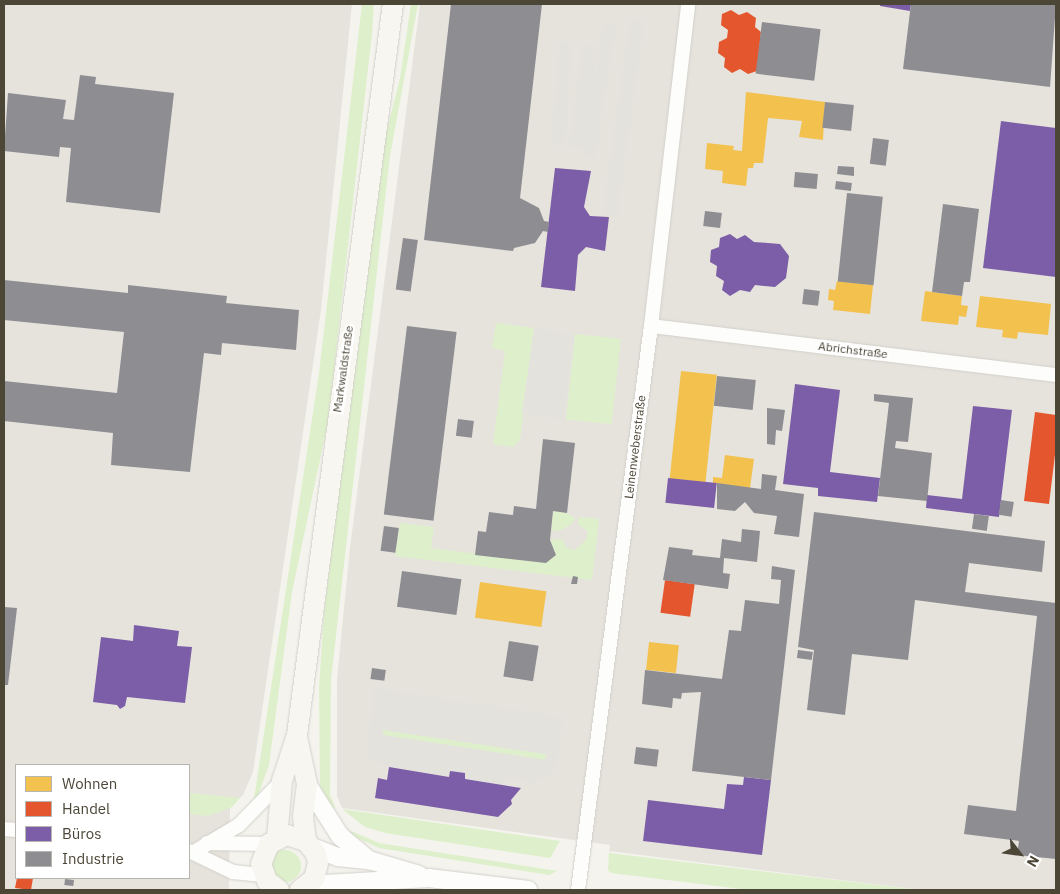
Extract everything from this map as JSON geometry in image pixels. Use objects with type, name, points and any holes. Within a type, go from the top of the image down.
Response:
[{"type":"main road","name":"Markwaldstraße","points":[[271,885],[263,853],[273,841],[282,781],[297,735],[319,546],[393,4]]},
{"type":"main road","name":"Markwaldstraße","points":[[297,735],[307,784],[303,817],[309,844],[318,863],[314,879],[304,888]]},
{"type":"main road","points":[[273,841],[287,836],[309,844]]},
{"type":"street","name":"Leinenweberstraße","points":[[578,890],[650,326],[688,4]]},
{"type":"street","name":"Abrichstraße","points":[[650,326],[1056,375]]},
{"type":"street","points":[[191,852],[239,825],[282,781]]},
{"type":"street","points":[[307,784],[332,826],[368,860]]},
{"type":"street","points":[[207,844],[273,841]]},
{"type":"street","points":[[309,844],[338,857],[368,860],[429,878],[528,890]]},
{"type":"street","points":[[191,852],[233,872],[271,885]]},
{"type":"street","points":[[304,888],[357,888],[429,878]]},
{"type":"shaded area","points":[[4,4],[352,4],[321,310],[253,772],[243,795],[230,807],[229,890],[4,890]]},
{"type":"shaded area","points":[[420,4],[1056,4],[1056,890],[921,890],[609,851],[610,845],[342,808],[337,796],[337,679],[350,548]]},
{"type":"shaded area","points":[[630,18],[645,20],[617,217],[602,215]]},
{"type":"shaded area","points":[[604,24],[616,26],[595,158],[583,156]]},
{"type":"shaded area","points":[[559,42],[572,43],[565,146],[552,145]]},
{"type":"shaded area","points":[[583,44],[598,46],[583,150],[568,148]]},
{"type":"shaded area","points":[[534,328],[575,334],[563,419],[522,413]]},
{"type":"shaded area","points":[[374,688],[563,717],[556,769],[534,783],[504,778],[503,785],[465,779],[465,773],[451,771],[449,777],[389,767],[367,756]],"holes":[[[383,730],[546,754],[545,760],[383,735]]]},
{"type":"green space","points":[[362,4],[374,4],[372,34],[328,422],[292,592],[269,765],[258,796],[254,799],[319,373]]},
{"type":"green space","points":[[411,4],[418,4],[390,156],[331,680],[330,795],[335,807],[329,811],[320,790],[319,688],[324,612],[378,165],[400,78]]},
{"type":"green space","points":[[496,323],[534,328],[520,440],[513,447],[493,444],[505,351],[492,348]]},
{"type":"green space","points":[[575,334],[621,339],[612,424],[566,420]]},
{"type":"green space","points":[[553,511],[567,513],[575,518],[572,524],[559,531],[551,531]]},
{"type":"green space","points":[[579,517],[599,519],[592,580],[395,556],[400,523],[434,527],[431,548],[546,563],[556,555],[550,540],[562,539],[566,547],[575,550],[586,540],[588,532],[578,524]]},
{"type":"green space","points":[[383,730],[546,754],[545,760],[383,735]]},
{"type":"green space","points":[[190,793],[240,798],[232,807],[208,816],[190,814]]},
{"type":"green space","points":[[342,809],[560,841],[550,858],[385,833],[365,827]]},
{"type":"green space","points":[[351,831],[379,843],[557,871],[549,875],[379,848],[349,834]]},
{"type":"green space","points":[[285,850],[291,851],[296,855],[300,860],[300,872],[296,877],[291,881],[285,882],[279,881],[274,877],[270,872],[269,866],[270,860],[274,855],[279,851]]},
{"type":"green space","points":[[609,853],[920,890],[749,890],[611,873],[608,870]]},
{"type":"building: Wohnen","points":[[746,92],[825,102],[823,140],[799,137],[802,121],[768,118],[763,163],[754,163],[753,168],[748,168],[746,186],[722,183],[723,171],[705,169],[707,143],[734,146],[733,150],[742,151]]},
{"type":"building: Wohnen","points":[[837,281],[873,285],[870,314],[833,310],[834,301],[828,300],[829,289],[835,290]]},
{"type":"building: Wohnen","points":[[925,291],[962,296],[961,305],[968,306],[966,317],[959,316],[958,325],[921,321]]},
{"type":"building: Wohnen","points":[[980,296],[1051,304],[1048,335],[1018,332],[1017,339],[1002,337],[1003,330],[976,327]]},
{"type":"building: Wohnen","points":[[681,371],[717,375],[706,482],[670,478]]},
{"type":"building: Wohnen","points":[[725,455],[754,459],[750,488],[713,483],[713,477],[722,478]]},
{"type":"building: Wohnen","points":[[480,582],[546,591],[541,627],[475,618]]},
{"type":"building: Wohnen","points":[[649,642],[679,645],[676,673],[646,670]]},
{"type":"building: Handel","points":[[731,10],[739,15],[747,12],[756,18],[755,27],[761,32],[757,71],[748,74],[740,69],[732,73],[724,67],[725,58],[718,53],[719,42],[727,38],[728,30],[721,25],[722,14]]},
{"type":"building: Handel","points":[[1035,412],[1056,415],[1056,447],[1049,504],[1024,501]]},
{"type":"building: Handel","points":[[665,580],[695,584],[690,617],[660,613]]},
{"type":"building: Handel","points":[[17,879],[33,879],[31,890],[15,888]]},
{"type":"building: Büros","points":[[880,4],[911,4],[910,11],[880,6]]},
{"type":"building: Büros","points":[[1001,121],[1056,128],[1056,277],[983,268]]},
{"type":"building: Büros","points":[[555,168],[591,171],[584,207],[590,216],[609,217],[605,251],[586,247],[578,255],[575,291],[541,287]]},
{"type":"building: Büros","points":[[730,234],[737,239],[745,235],[754,242],[780,244],[789,256],[786,278],[775,287],[755,285],[750,292],[740,290],[730,296],[722,290],[724,281],[716,276],[717,266],[710,262],[711,250],[719,247],[720,238]]},
{"type":"building: Büros","points":[[795,384],[840,390],[830,472],[880,478],[877,502],[818,496],[818,488],[783,484]]},
{"type":"building: Büros","points":[[973,406],[1012,410],[999,517],[926,508],[927,495],[962,499]]},
{"type":"building: Büros","points":[[668,478],[717,483],[714,508],[665,503]]},
{"type":"building: Büros","points":[[134,625],[179,631],[177,646],[192,647],[185,703],[127,697],[125,706],[120,709],[117,705],[93,702],[101,637],[133,641]]},
{"type":"building: Büros","points":[[389,767],[449,777],[450,771],[465,773],[465,779],[521,788],[511,800],[512,804],[498,817],[375,798],[378,778],[387,780]]},
{"type":"building: Büros","points":[[744,777],[771,780],[762,855],[643,841],[648,800],[724,809],[727,784],[743,785]]},
{"type":"building: Industrie","points":[[451,4],[542,4],[520,198],[539,208],[544,221],[549,222],[548,232],[543,231],[535,243],[514,248],[513,251],[424,240]]},
{"type":"building: Industrie","points":[[911,4],[1056,4],[1050,87],[903,69]]},
{"type":"building: Industrie","points":[[762,22],[821,29],[814,81],[756,74]]},
{"type":"building: Industrie","points":[[80,75],[96,77],[95,84],[174,93],[160,213],[66,202],[71,148],[60,147],[59,157],[4,151],[8,93],[66,100],[63,119],[74,120]]},
{"type":"building: Industrie","points":[[825,102],[854,105],[851,131],[822,128]]},
{"type":"building: Industrie","points":[[873,138],[889,140],[886,166],[870,164]]},
{"type":"building: Industrie","points":[[838,166],[854,167],[854,176],[837,174]]},
{"type":"building: Industrie","points":[[795,172],[818,174],[817,189],[794,187]]},
{"type":"building: Industrie","points":[[836,181],[852,183],[851,191],[835,189]]},
{"type":"building: Industrie","points":[[847,193],[883,197],[873,285],[838,282]]},
{"type":"building: Industrie","points":[[943,204],[979,209],[970,282],[964,282],[962,296],[932,292]]},
{"type":"building: Industrie","points":[[705,211],[722,213],[720,228],[703,226]]},
{"type":"building: Industrie","points":[[403,238],[418,240],[411,292],[396,289]]},
{"type":"building: Industrie","points":[[4,280],[128,293],[128,285],[227,296],[226,303],[299,310],[296,350],[222,343],[221,355],[204,353],[190,472],[111,465],[113,433],[4,421],[4,381],[117,393],[124,332],[4,320]]},
{"type":"building: Industrie","points":[[804,289],[820,291],[818,306],[802,304]]},
{"type":"building: Industrie","points":[[407,326],[457,332],[433,521],[384,515]]},
{"type":"building: Industrie","points":[[717,376],[756,380],[753,410],[714,406]]},
{"type":"building: Industrie","points":[[874,394],[913,398],[908,442],[896,441],[895,448],[932,453],[927,501],[878,496],[889,403],[874,401]]},
{"type":"building: Industrie","points":[[767,408],[785,410],[782,431],[776,430],[775,445],[767,444]]},
{"type":"building: Industrie","points":[[458,419],[474,421],[472,438],[456,436]]},
{"type":"building: Industrie","points":[[543,439],[575,443],[567,513],[553,511],[550,540],[556,555],[546,563],[475,555],[478,531],[486,532],[489,512],[513,515],[514,506],[536,509]]},
{"type":"building: Industrie","points":[[762,474],[777,476],[775,490],[804,494],[799,537],[774,534],[777,516],[754,513],[745,502],[735,511],[717,509],[717,483],[761,489]]},
{"type":"building: Industrie","points":[[1001,500],[1014,502],[1011,517],[999,515]]},
{"type":"building: Industrie","points":[[814,512],[1045,541],[1042,572],[969,563],[965,592],[1056,603],[1056,859],[1017,855],[1019,841],[964,834],[968,805],[1016,811],[1037,616],[915,600],[908,660],[852,654],[845,715],[807,710],[814,650],[798,647]]},
{"type":"building: Industrie","points":[[974,514],[989,516],[987,531],[972,529]]},
{"type":"building: Industrie","points":[[384,526],[399,528],[395,553],[381,551]]},
{"type":"building: Industrie","points":[[742,529],[760,531],[757,562],[724,558],[723,573],[730,574],[728,589],[663,580],[669,547],[693,550],[692,555],[720,558],[722,539],[741,542]]},
{"type":"building: Industrie","points":[[772,566],[795,570],[771,780],[692,771],[701,692],[682,693],[681,699],[673,698],[672,708],[642,704],[645,670],[722,679],[729,630],[741,631],[745,600],[779,604],[781,580],[771,579]]},
{"type":"building: Industrie","points":[[402,571],[461,579],[456,615],[397,607]]},
{"type":"building: Industrie","points":[[573,576],[578,577],[577,584],[571,584]]},
{"type":"building: Industrie","points":[[4,607],[17,608],[8,685],[4,685]]},
{"type":"building: Industrie","points":[[509,641],[539,646],[533,681],[503,677]]},
{"type":"building: Industrie","points":[[798,650],[813,652],[812,660],[797,658]]},
{"type":"building: Industrie","points":[[372,668],[386,670],[384,681],[370,679]]},
{"type":"building: Industrie","points":[[636,747],[659,750],[657,767],[634,764]]},
{"type":"building: Industrie","points":[[65,879],[74,880],[73,886],[64,885]]}]
